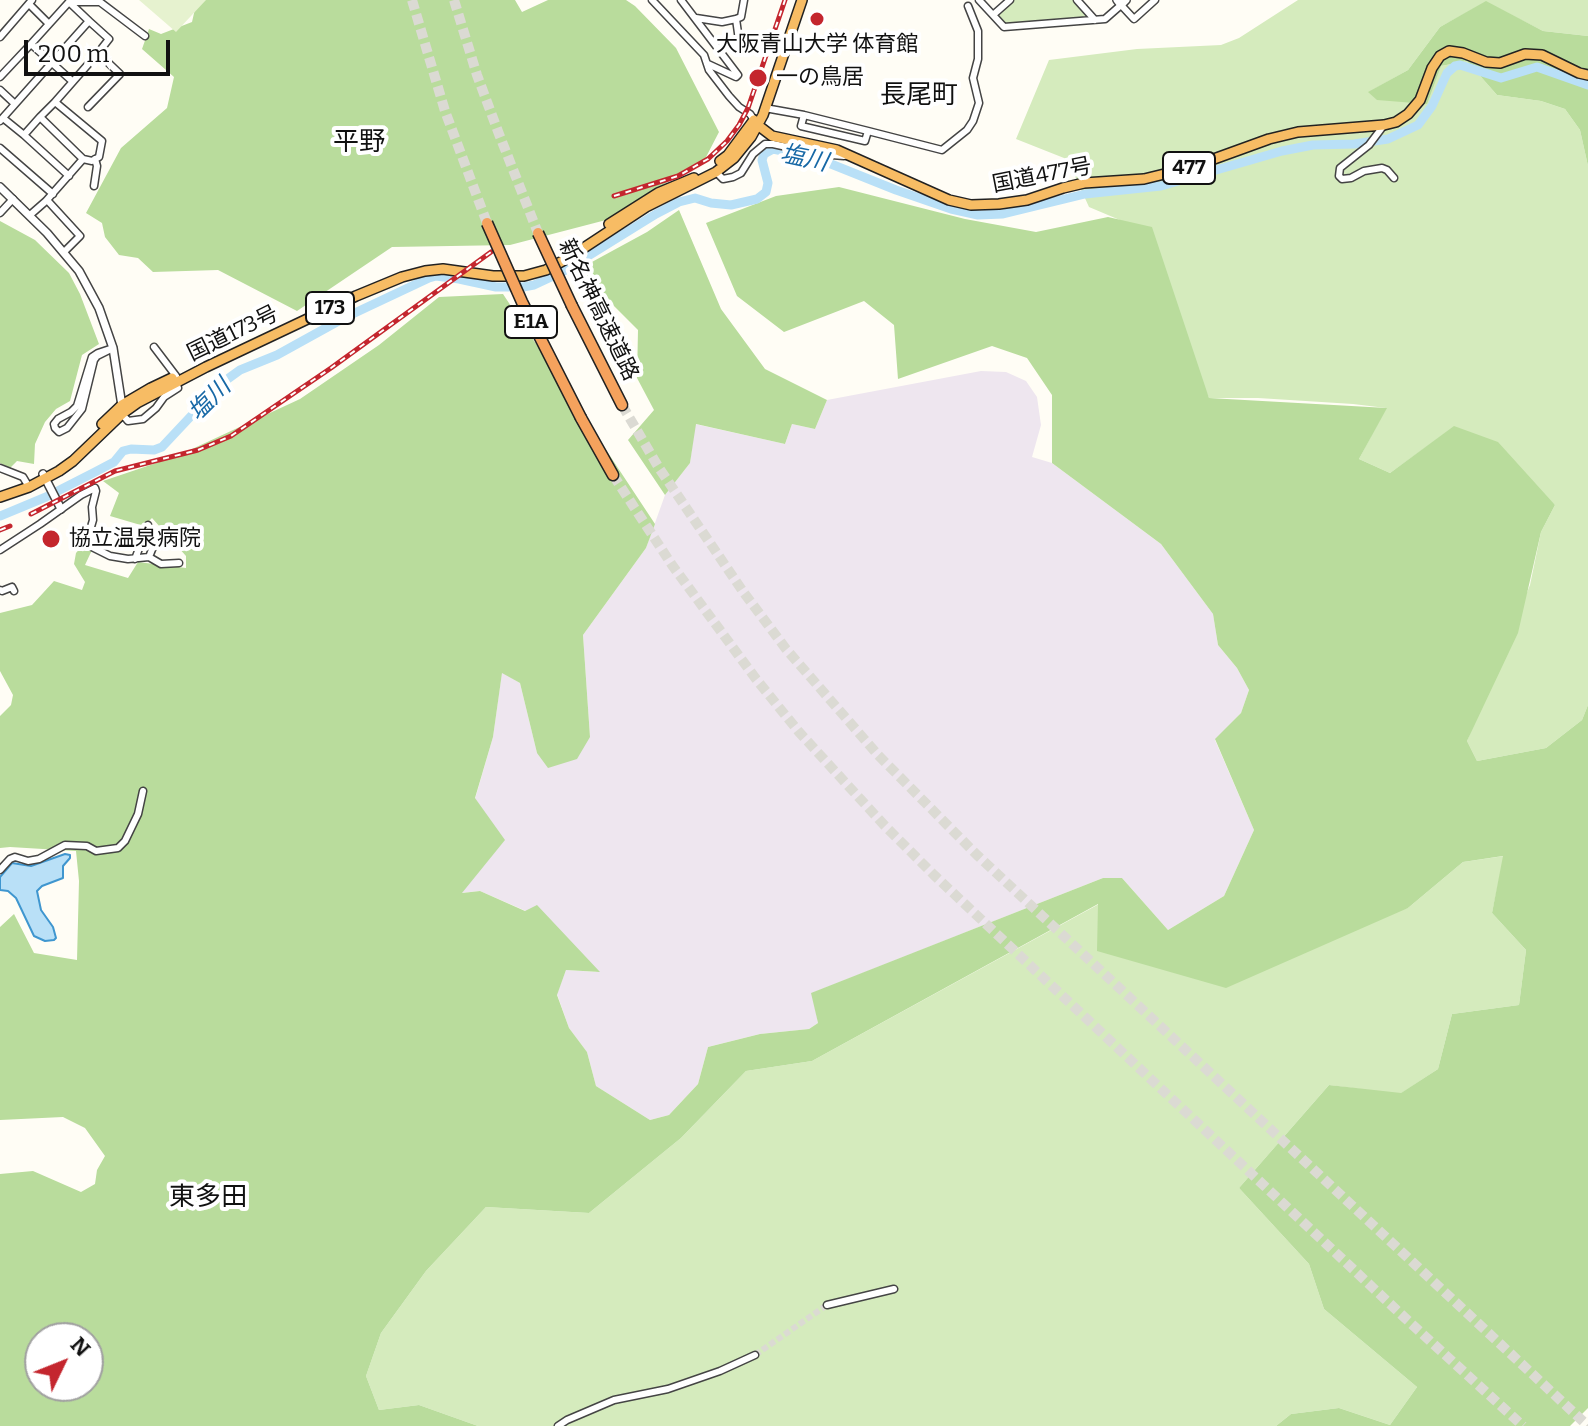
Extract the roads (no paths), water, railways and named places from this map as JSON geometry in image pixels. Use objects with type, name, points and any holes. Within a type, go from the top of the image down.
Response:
[{"type":"highway","name":"国道173号","points":[[0,495],[46,481],[70,456],[151,388],[402,277],[443,269],[493,276],[524,276],[546,270],[646,207],[716,172],[734,158],[751,137],[796,0]]},
{"type":"highway","name":"国道173号","points":[[176,379],[388,276],[419,266],[451,264],[494,272],[538,267],[582,243],[658,193],[711,169],[728,155],[765,108],[802,0]]},
{"type":"highway","name":"国道477号","points":[[755,123],[772,136],[837,150],[949,200],[971,205],[999,204],[1027,200],[1084,183],[1144,179],[1189,168],[1269,139],[1298,132],[1396,122],[1420,100],[1432,68],[1440,56],[1449,51],[1500,63],[1525,54],[1542,55],[1588,75]]},
{"type":"highway","name":"E1A","points":[[487,223],[542,344],[613,475]]},
{"type":"highway","name":"新名神高速道路","points":[[538,233],[622,405]]},
{"type":"street","points":[[652,0],[704,55],[709,70],[755,123]]},
{"type":"street","points":[[681,0],[738,75],[736,77],[708,64]]},
{"type":"street","points":[[696,18],[722,22],[736,19],[741,17],[744,0]]},
{"type":"street","points":[[979,0],[1004,27],[1105,19],[1121,2],[1134,19],[1155,0]]},
{"type":"street","points":[[993,15],[1010,0]]},
{"type":"street","points":[[1077,0],[1095,20]]},
{"type":"street","points":[[1,33],[31,2],[49,24]]},
{"type":"street","points":[[24,135],[109,39],[69,2]]},
{"type":"street","points":[[0,77],[69,2],[100,2],[145,36]]},
{"type":"street","points":[[765,108],[942,150],[967,130],[979,103],[973,78],[978,59],[978,31],[968,6]]},
{"type":"street","points":[[736,19],[739,40]]},
{"type":"street","points":[[69,176],[24,135],[1,119],[89,21]]},
{"type":"street","points":[[31,44],[72,81]]},
{"type":"street","points":[[88,107],[120,74],[98,53]]},
{"type":"street","points":[[0,90],[15,104]]},
{"type":"street","points":[[40,117],[83,159],[92,161],[99,157],[102,141],[55,102]]},
{"type":"street","points":[[797,142],[804,115]]},
{"type":"street","points":[[1384,125],[1369,145],[1340,168],[1339,176],[1342,179],[1351,178],[1364,171],[1382,168],[1394,178]]},
{"type":"street","points":[[801,126],[865,141],[868,131]]},
{"type":"street","points":[[716,172],[723,179],[741,173],[753,154],[765,144],[819,154],[852,156]]},
{"type":"street","points":[[0,148],[50,197],[80,236],[64,252]]},
{"type":"street","points":[[30,215],[83,159]]},
{"type":"street","points":[[94,186],[95,159]]},
{"type":"street","points":[[0,187],[30,215],[79,271],[99,308],[113,348],[122,411],[128,421],[143,419],[164,397],[178,388],[176,379],[154,347]]},
{"type":"street","points":[[0,213],[13,199]]},
{"type":"street","points":[[113,348],[94,360],[82,409],[67,428],[59,432],[54,424],[77,406],[92,357],[113,348]]},
{"type":"street","points":[[0,468],[23,477],[28,484]]},
{"type":"street","points":[[46,481],[61,509]]},
{"type":"street","points":[[0,550],[95,488],[93,520],[86,544],[110,556],[149,557],[161,564],[179,563]]},
{"type":"street","points":[[135,559],[148,525]]},
{"type":"street","points":[[149,557],[156,540],[166,546]]},
{"type":"street","points":[[0,590],[12,587],[14,591]]},
{"type":"street","points":[[0,870],[15,857],[28,861],[39,859],[65,845],[87,846],[96,851],[118,848],[134,822],[143,791]]},
{"type":"street","points":[[827,1305],[894,1289]]},
{"type":"street","points":[[558,1426],[614,1400],[668,1389],[755,1355]]},
{"type":"water","points":[[65,854],[70,858],[63,866],[63,878],[37,891],[41,910],[53,927],[56,938],[45,941],[34,936],[16,898],[8,891],[0,890],[0,877],[12,863],[31,866]]},
{"type":"waterway","name":"塩川","points":[[0,516],[46,497],[114,462],[123,451],[162,447],[222,383],[240,370],[277,355],[344,318],[429,278],[459,279],[496,287],[534,285],[564,271],[679,202],[695,198],[731,205],[757,199],[766,192],[768,183],[762,160],[764,154],[773,149],[816,158],[951,209],[978,215],[1003,214],[1085,194],[1161,186],[1282,151],[1313,145],[1388,139],[1418,125],[1432,106],[1447,73],[1455,66],[1501,78],[1537,67],[1588,85]]},
{"type":"tunnel","points":[[412,0],[445,111],[487,223]]},
{"type":"tunnel","points":[[454,0],[477,75],[538,233]]},
{"type":"tunnel","points":[[622,405],[659,468],[744,593],[786,649],[878,755],[977,855],[1588,1426]]},
{"type":"tunnel","points":[[613,475],[672,565],[756,679],[799,732],[885,826],[1523,1426]]},
{"type":"tunnel","points":[[755,1355],[827,1305]]},
{"type":"railway","points":[[614,196],[678,176],[708,159],[727,141],[748,108],[785,0]]},
{"type":"railway","points":[[31,514],[115,471],[198,450],[231,436],[491,252]]},
{"type":"railway","points":[[0,530],[10,526]]},
{"type":"place","name":"大阪青山大学 体育館","points":[[817,19]]},
{"type":"place","name":"一の鳥居","points":[[758,78]]},
{"type":"place","name":"協立温泉病院","points":[[51,539]]},
{"type":"district","name":"長尾町","points":[[919,96]]},
{"type":"district","name":"平野","points":[[359,143]]},
{"type":"district","name":"東多田","points":[[208,1198]]}]
